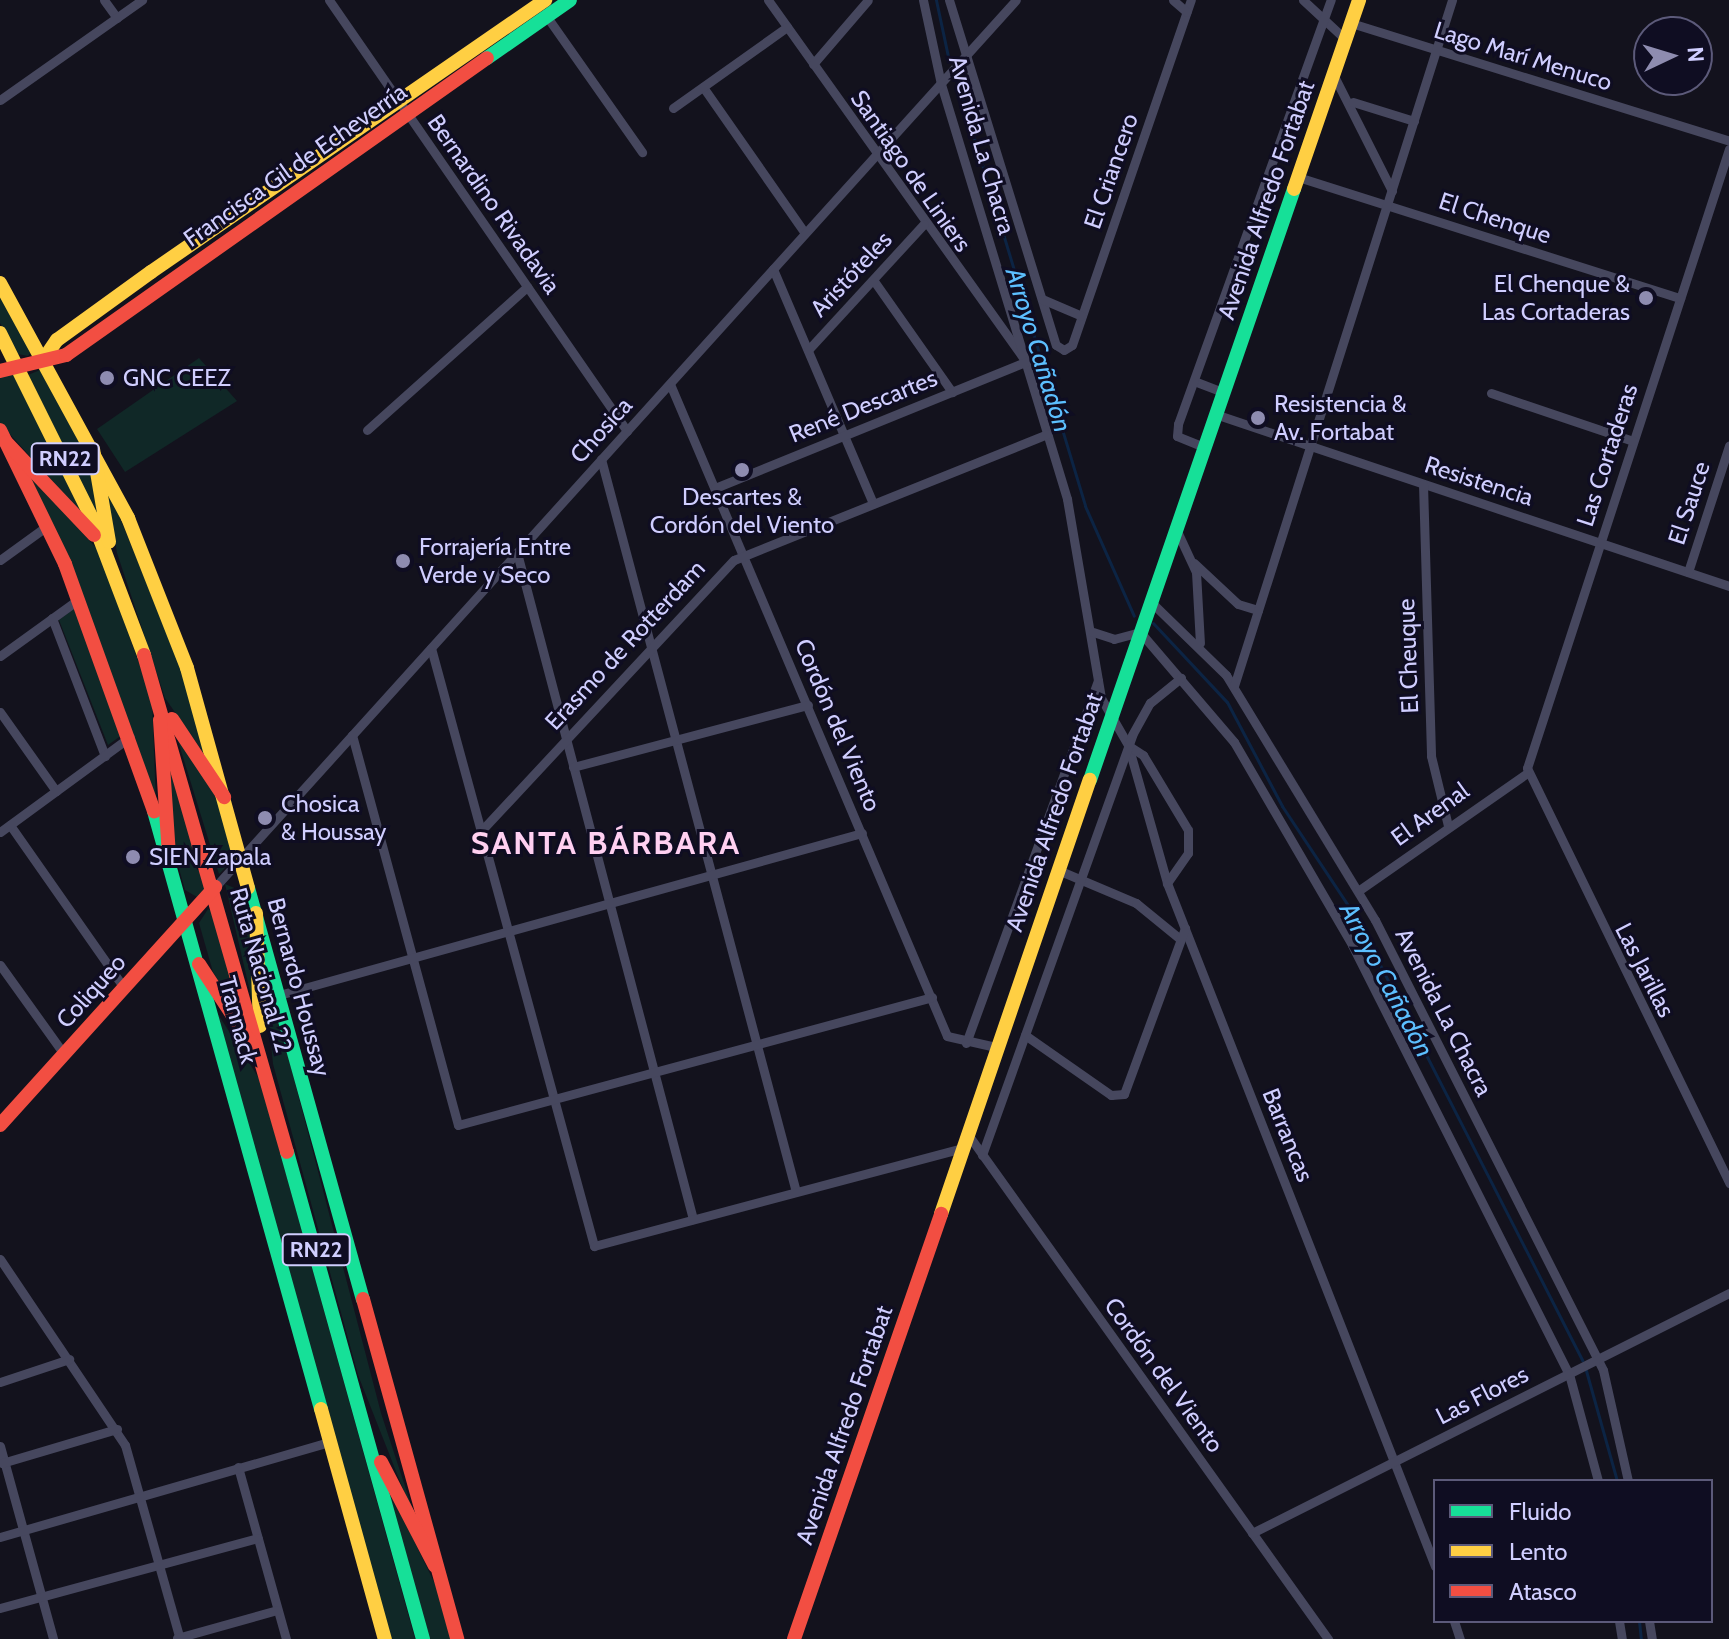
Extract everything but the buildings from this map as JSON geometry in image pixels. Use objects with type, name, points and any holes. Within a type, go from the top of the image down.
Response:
[{"type":"main road","name":"Francisca Gil de Echeverría","points":[[0,371],[66,355],[544,7],[570,0]]},
{"type":"main road","name":"Avenida Alfredo Fortabat","points":[[794,1639],[1359,0]]},
{"type":"main road","name":"Francisca Gil de Echeverría","points":[[44,359],[57,340],[151,272],[403,107]]},
{"type":"main road","points":[[151,272],[161,285]]},
{"type":"main road","name":"Bernardo Houssay","points":[[0,283],[93,449],[164,602],[224,797],[457,1639]]},
{"type":"main road","name":"Ruta Nacional 22","points":[[0,333],[108,554],[160,697],[423,1639]]},
{"type":"main road","points":[[3,436],[108,554]]},
{"type":"main road","name":"Trannack","points":[[3,436],[79,599],[169,855],[385,1639]]},
{"type":"main road","points":[[93,449],[121,589]]},
{"type":"main road","points":[[150,668],[169,855]]},
{"type":"main road","points":[[160,697],[224,797]]},
{"type":"main road","name":"Coliqueo","points":[[0,1125],[215,887]]},
{"type":"main road","points":[[256,913],[266,1071]]},
{"type":"main road","points":[[199,964],[266,1071]]},
{"type":"main road","points":[[362,1422],[435,1566]]},
{"type":"street","points":[[104,0],[117,18]]},
{"type":"street","points":[[0,100],[142,0]]},
{"type":"street","name":"Bernardino Rivadavia","points":[[329,0],[627,431]]},
{"type":"street","name":"Santiago de Liniers","points":[[768,0],[924,224],[1026,362]]},
{"type":"street","points":[[813,64],[868,0]]},
{"type":"street","name":"Avenida La Chacra","points":[[923,0],[941,84],[1048,434],[1093,632],[1098,680],[1111,718]]},
{"type":"street","name":"Avenida La Chacra","points":[[949,0],[1042,299],[1064,350]]},
{"type":"street","name":"Chosica","points":[[215,887],[1016,0]]},
{"type":"street","points":[[1173,0],[1187,12]]},
{"type":"street","name":"El Criancero","points":[[1064,350],[1082,316],[1191,0]]},
{"type":"street","points":[[1303,0],[1345,39]]},
{"type":"street","points":[[1204,447],[1177,436],[1331,0]]},
{"type":"street","points":[[1234,686],[1452,0]]},
{"type":"street","points":[[544,7],[642,152]]},
{"type":"street","name":"Lago Marí Menuco","points":[[1351,23],[1729,141]]},
{"type":"street","points":[[673,108],[787,27]]},
{"type":"street","points":[[1333,74],[1353,102],[1392,191]]},
{"type":"street","points":[[703,87],[805,233]]},
{"type":"street","points":[[1353,102],[1414,121]]},
{"type":"street","name":"Las Cortaderas","points":[[1527,773],[1729,149]]},
{"type":"street","name":"El Chenque","points":[[1298,177],[1680,298]]},
{"type":"street","name":"Aristóteles","points":[[808,350],[924,224]]},
{"type":"street","points":[[773,269],[873,504]]},
{"type":"street","points":[[874,281],[952,392]]},
{"type":"street","points":[[367,430],[527,287]]},
{"type":"street","points":[[1042,299],[1082,316]]},
{"type":"street","name":"René Descartes","points":[[715,488],[1026,362]]},
{"type":"street","points":[[1194,381],[1223,392]]},
{"type":"street","name":"Cordón del Viento","points":[[670,384],[947,1036],[966,1043]]},
{"type":"street","points":[[1491,393],[1633,441]]},
{"type":"street","name":"Resistencia","points":[[1215,414],[1729,586]]},
{"type":"street","name":"Erasmo de Rotterdam","points":[[481,831],[651,646],[743,555],[1048,434]]},
{"type":"street","name":"El Sauce","points":[[1688,572],[1729,446]]},
{"type":"street","points":[[601,459],[796,1192]]},
{"type":"street","name":"El Cheuque","points":[[1423,484],[1431,756],[1448,826]]},
{"type":"street","points":[[0,560],[47,526]]},
{"type":"street","points":[[1176,529],[1194,563],[1238,604],[1258,610]]},
{"type":"street","points":[[517,553],[693,1219]]},
{"type":"street","points":[[1194,563],[1200,643]]},
{"type":"street","points":[[0,656],[79,599]]},
{"type":"street","name":"Avenida La Chacra","points":[[1151,602],[1200,643],[1234,686],[1358,891],[1598,1359],[1628,1479]]},
{"type":"street","points":[[52,618],[105,756]]},
{"type":"street","points":[[1093,632],[1114,639],[1140,632],[1228,732],[1352,945],[1569,1374],[1597,1479]]},
{"type":"street","points":[[431,648],[594,1246],[796,1192],[964,1140]]},
{"type":"street","points":[[982,1155],[1128,745],[1150,703],[1181,678]]},
{"type":"street","points":[[996,1047],[966,1043],[1098,680]]},
{"type":"street","points":[[573,767],[808,705]]},
{"type":"street","points":[[0,712],[56,791]]},
{"type":"street","name":"Barrancas","points":[[1111,718],[1128,745],[1167,883],[1433,1561]]},
{"type":"street","points":[[352,735],[458,1125],[932,997]]},
{"type":"street","points":[[0,832],[130,737]]},
{"type":"street","points":[[1128,745],[1143,755],[1188,830],[1188,853],[1167,883]]},
{"type":"street","name":"El Arenal","points":[[1358,891],[1527,773]]},
{"type":"street","name":"Las Jarillas","points":[[1527,773],[1729,1183]]},
{"type":"street","points":[[10,825],[124,988]]},
{"type":"street","points":[[279,995],[862,833]]},
{"type":"street","points":[[1058,870],[1136,903],[1180,939]]},
{"type":"street","points":[[1025,1035],[1111,1095],[1124,1094],[1185,928]]},
{"type":"street","points":[[0,965],[4,980],[64,1054]]},
{"type":"street","name":"Cordón del Viento","points":[[964,1140],[982,1155],[1328,1639]]},
{"type":"street","points":[[0,1259],[117,1429],[141,1492],[178,1639],[277,1610]]},
{"type":"street","name":"Las Flores","points":[[1252,1533],[1729,1293]]},
{"type":"street","points":[[0,1382],[69,1359]]},
{"type":"street","points":[[2,1463],[117,1429]]},
{"type":"street","points":[[0,1537],[141,1492],[330,1442]]},
{"type":"street","points":[[0,1446],[2,1463],[53,1639]]},
{"type":"street","points":[[238,1467],[286,1639]]},
{"type":"street","points":[[0,1608],[258,1538]]},
{"type":"green space","points":[[0,291],[32,351],[28,356],[18,354],[0,323]]},
{"type":"green space","points":[[199,358],[237,401],[125,472],[97,429]]},
{"type":"green space","points":[[40,370],[91,464],[103,531],[28,375]]},
{"type":"green space","points":[[13,374],[88,521],[0,423],[0,377]]},
{"type":"green space","points":[[25,469],[98,550],[152,699],[156,803]]},
{"type":"green space","points":[[105,482],[179,661],[209,761],[165,698],[117,553]]},
{"type":"green space","points":[[75,608],[122,735],[108,745],[59,620]]},
{"type":"green space","points":[[174,728],[212,778],[234,859],[219,874]]},
{"type":"green space","points":[[165,729],[208,885],[197,897],[185,890],[167,826]]},
{"type":"green space","points":[[225,884],[239,890],[254,940],[255,1013]]},
{"type":"green space","points":[[208,909],[213,911],[251,1034],[213,972],[199,923]]},
{"type":"green space","points":[[263,960],[381,1413],[420,1532],[358,1375],[273,1064]]},
{"type":"green space","points":[[216,1011],[260,1080],[415,1639],[389,1639]]},
{"type":"green space","points":[[386,1483],[435,1584],[452,1639],[429,1639]]},
{"type":"waterway","name":"Arroyo Cañadón","points":[[936,0],[949,61]]},
{"type":"waterway","name":"Arroyo Cañadón","points":[[956,78],[1085,506],[1134,616]]},
{"type":"waterway","name":"Arroyo Cañadón","points":[[1153,623],[1227,702],[1282,806],[1355,916],[1582,1360]]},
{"type":"waterway","name":"Arroyo Cañadón","points":[[1585,1367],[1616,1479]]},
{"type":"waterway","name":"Arroyo Cañadón","points":[[1639,1623],[1641,1639]]},
{"type":"traffic: fast","points":[[487,58],[570,0]]},
{"type":"traffic: fast","points":[[1090,780],[1294,189]]},
{"type":"traffic: fast","points":[[154,811],[321,1409]]},
{"type":"traffic: fast","points":[[248,888],[363,1299]]},
{"type":"traffic: fast","points":[[287,1152],[423,1639]]},
{"type":"traffic: slow","points":[[44,359],[57,340],[151,272],[545,0]]},
{"type":"traffic: slow","points":[[1294,189],[1359,0]]},
{"type":"traffic: slow","points":[[0,283],[128,518],[187,668],[248,888]]},
{"type":"traffic: slow","points":[[0,333],[92,518],[144,655]]},
{"type":"traffic: slow","points":[[93,449],[109,542]]},
{"type":"traffic: slow","points":[[941,1214],[1090,780]]},
{"type":"traffic: slow","points":[[256,913],[260,1026]]},
{"type":"traffic: slow","points":[[321,1409],[385,1639]]},
{"type":"traffic: jam","points":[[0,371],[66,355],[487,58]]},
{"type":"traffic: jam","points":[[0,430],[65,564],[154,811]]},
{"type":"traffic: jam","points":[[6,442],[94,535]]},
{"type":"traffic: jam","points":[[144,655],[287,1152]]},
{"type":"traffic: jam","points":[[172,719],[224,797]]},
{"type":"traffic: jam","points":[[160,720],[169,855]]},
{"type":"traffic: jam","points":[[0,1125],[215,887]]},
{"type":"traffic: jam","points":[[199,964],[258,1054]]},
{"type":"traffic: jam","points":[[794,1639],[941,1214]]},
{"type":"traffic: jam","points":[[363,1299],[457,1639]]},
{"type":"traffic: jam","points":[[381,1462],[435,1566]]},
{"type":"place","name":"El Chenque & Las Cortaderas","points":[[1646,298]]},
{"type":"place","name":"GNC CEEZ","points":[[107,378]]},
{"type":"place","name":"Resistencia & Av. Fortabat","points":[[1258,418]]},
{"type":"place","name":"Descartes & Cordón del Viento","points":[[742,470]]},
{"type":"place","name":"Forrajería Entre Verde y Seco","points":[[403,561]]},
{"type":"place","name":"Chosica & Houssay","points":[[265,818]]},
{"type":"place","name":"SIEN Zapala","points":[[133,857]]},
{"type":"district","name":"SANTA BÁRBARA","points":[[606,843]]}]
